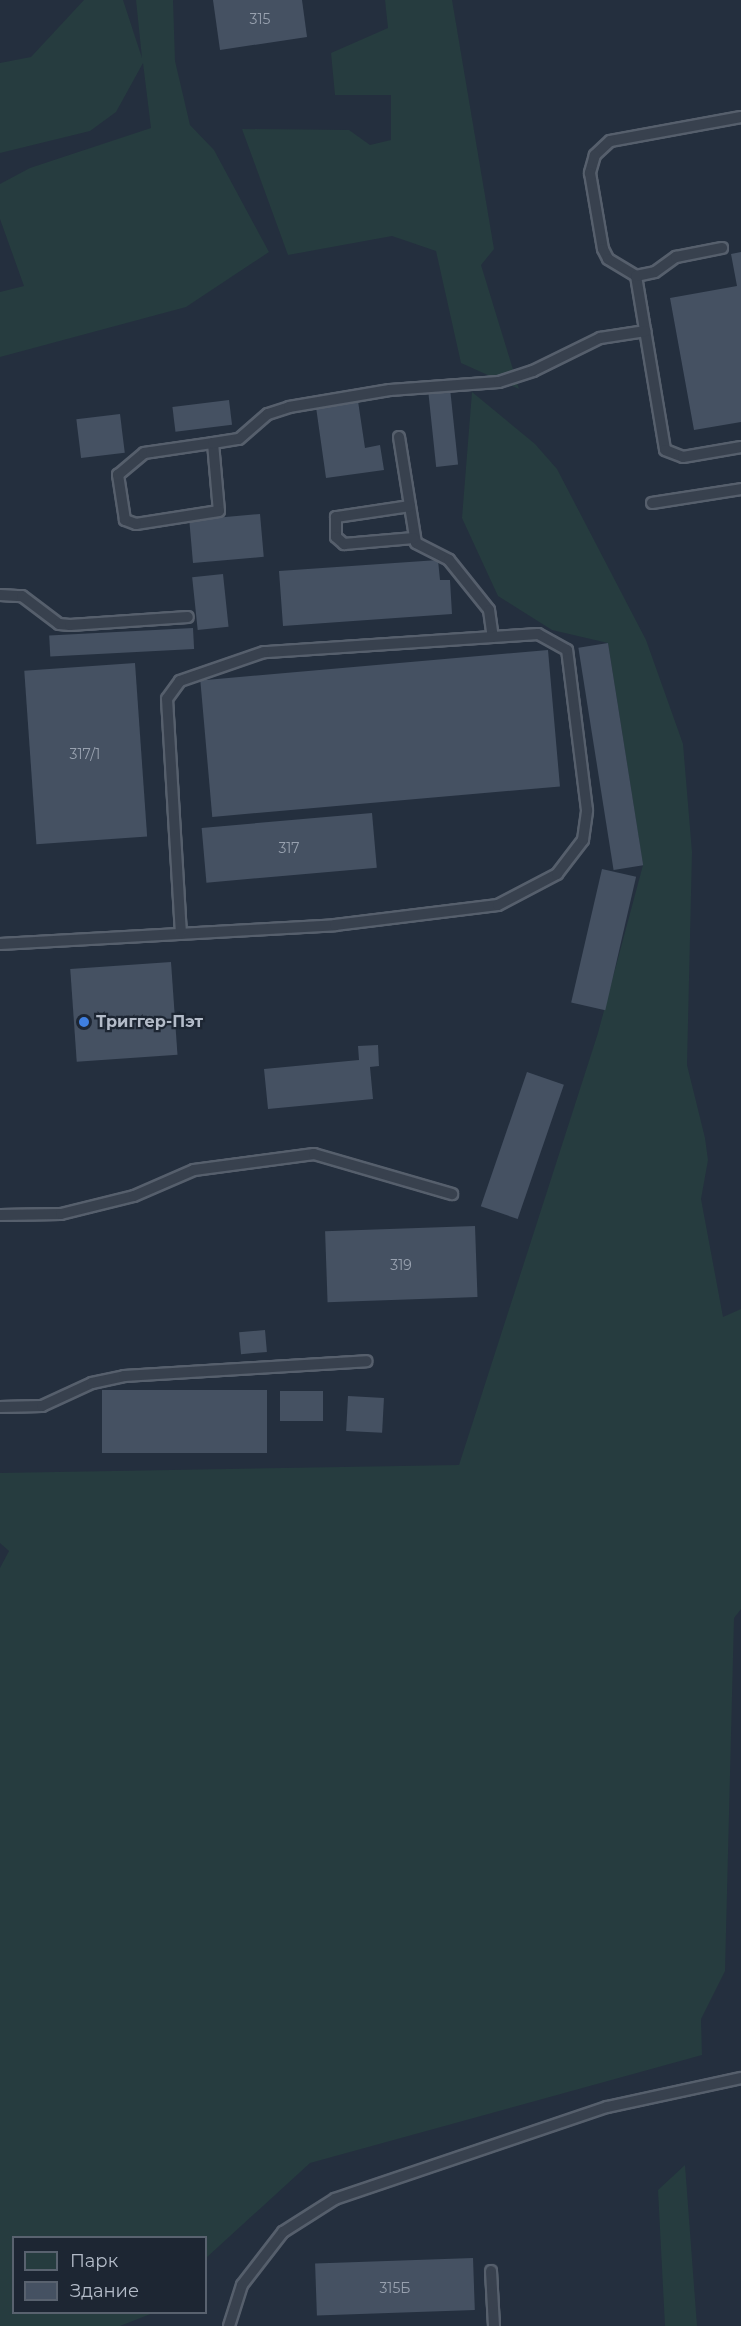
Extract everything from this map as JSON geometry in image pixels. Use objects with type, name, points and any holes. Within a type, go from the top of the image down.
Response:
[{"type":"lane","points":[[722,248],[676,258],[656,272],[636,276],[608,259],[603,249],[590,173],[596,155],[610,141],[627,136],[741,117]]},
{"type":"lane","points":[[636,276],[665,450],[683,457],[741,447]]},
{"type":"lane","points":[[213,442],[219,511],[136,524],[125,520],[118,482],[123,469],[144,453],[213,442],[239,439],[268,414],[290,407],[390,390],[499,382],[533,371],[600,338],[645,331]]},
{"type":"lane","points":[[399,437],[414,538],[419,547],[449,560],[456,568],[489,610],[493,637]]},
{"type":"lane","points":[[652,503],[741,489]]},
{"type":"lane","points":[[410,506],[336,517],[335,531],[337,541],[344,544],[414,538]]},
{"type":"lane","points":[[0,595],[22,596],[59,624],[188,617]]},
{"type":"lane","points":[[0,944],[335,925],[498,905],[557,874],[583,840],[587,810],[567,650],[538,634],[264,652],[173,687],[167,699],[181,933]]},
{"type":"lane","points":[[0,1215],[62,1214],[134,1196],[194,1170],[314,1154],[452,1194]]},
{"type":"lane","points":[[0,1407],[42,1406],[92,1383],[124,1376],[367,1361]]},
{"type":"lane","points":[[229,2326],[242,2285],[283,2232],[335,2199],[607,2107],[741,2078]]},
{"type":"lane","points":[[491,2271],[494,2326]]},
{"type":"green space","points":[[84,0],[123,0],[142,58],[136,0],[173,0],[175,61],[190,125],[214,150],[269,252],[186,307],[0,357],[0,292],[24,286],[0,219],[0,184],[30,168],[151,128],[143,63],[116,112],[90,131],[0,153],[0,63],[31,57]]},
{"type":"green space","points":[[385,0],[452,0],[494,249],[481,265],[519,389],[461,363],[436,251],[392,236],[288,255],[242,129],[349,130],[370,145],[391,140],[391,95],[335,95],[331,53],[388,28]]},
{"type":"green space","points":[[472,392],[535,444],[557,469],[646,640],[683,744],[692,852],[687,1065],[705,1138],[708,1160],[701,1199],[723,1317],[741,1309],[741,1609],[734,1618],[725,1971],[701,2019],[702,2055],[310,2163],[207,2257],[207,2236],[12,2236],[12,2314],[150,2314],[120,2326],[0,2326],[0,1568],[9,1551],[0,1543],[0,1473],[459,1465],[598,1033],[643,865],[608,643],[552,630],[498,596],[462,518]]},
{"type":"green space","points":[[685,2165],[697,2326],[665,2326],[658,2190]]},
{"type":"building","points":[[213,0],[302,0],[307,37],[220,50]]},
{"type":"building","points":[[741,252],[741,422],[694,430],[670,298],[737,286],[731,254]]},
{"type":"building","points":[[450,388],[458,465],[436,467],[428,390]]},
{"type":"building","points":[[229,400],[232,425],[175,432],[172,407]]},
{"type":"building","points":[[358,401],[365,448],[380,445],[384,470],[326,478],[316,407]]},
{"type":"building","points":[[120,414],[125,453],[81,458],[76,419]]},
{"type":"building","points":[[260,514],[264,557],[193,563],[189,520]]},
{"type":"building","points":[[438,560],[440,580],[450,580],[452,614],[283,626],[279,571]]},
{"type":"building","points":[[223,574],[229,627],[198,630],[192,577]]},
{"type":"building","points":[[193,628],[194,649],[50,657],[49,636]]},
{"type":"building","points":[[608,643],[643,865],[614,870],[578,648]]},
{"type":"building","points":[[548,650],[560,786],[212,817],[200,680]]},
{"type":"building","points":[[135,663],[147,837],[36,844],[24,671]]},
{"type":"building","points":[[372,813],[377,868],[206,883],[202,828]]},
{"type":"building","points":[[602,869],[636,877],[605,1010],[571,1002]]},
{"type":"building","points":[[171,962],[177,1055],[77,1062],[70,969]]},
{"type":"building","points":[[378,1045],[379,1066],[370,1067],[373,1099],[268,1109],[264,1069],[359,1060],[358,1046]]},
{"type":"building","points":[[527,1072],[564,1085],[518,1219],[481,1206]]},
{"type":"building","points":[[475,1226],[477,1297],[328,1302],[325,1231]]},
{"type":"building","points":[[265,1330],[267,1352],[241,1354],[239,1332]]},
{"type":"building","points":[[102,1390],[267,1390],[267,1453],[102,1453]]},
{"type":"building","points":[[280,1391],[323,1391],[323,1421],[280,1421]]},
{"type":"building","points":[[348,1396],[384,1398],[382,1433],[346,1431]]},
{"type":"building","points":[[473,2258],[475,2310],[317,2315],[315,2264]]},
{"type":"place","name":"Триггер-Пэт","points":[[84,1022]]}]
